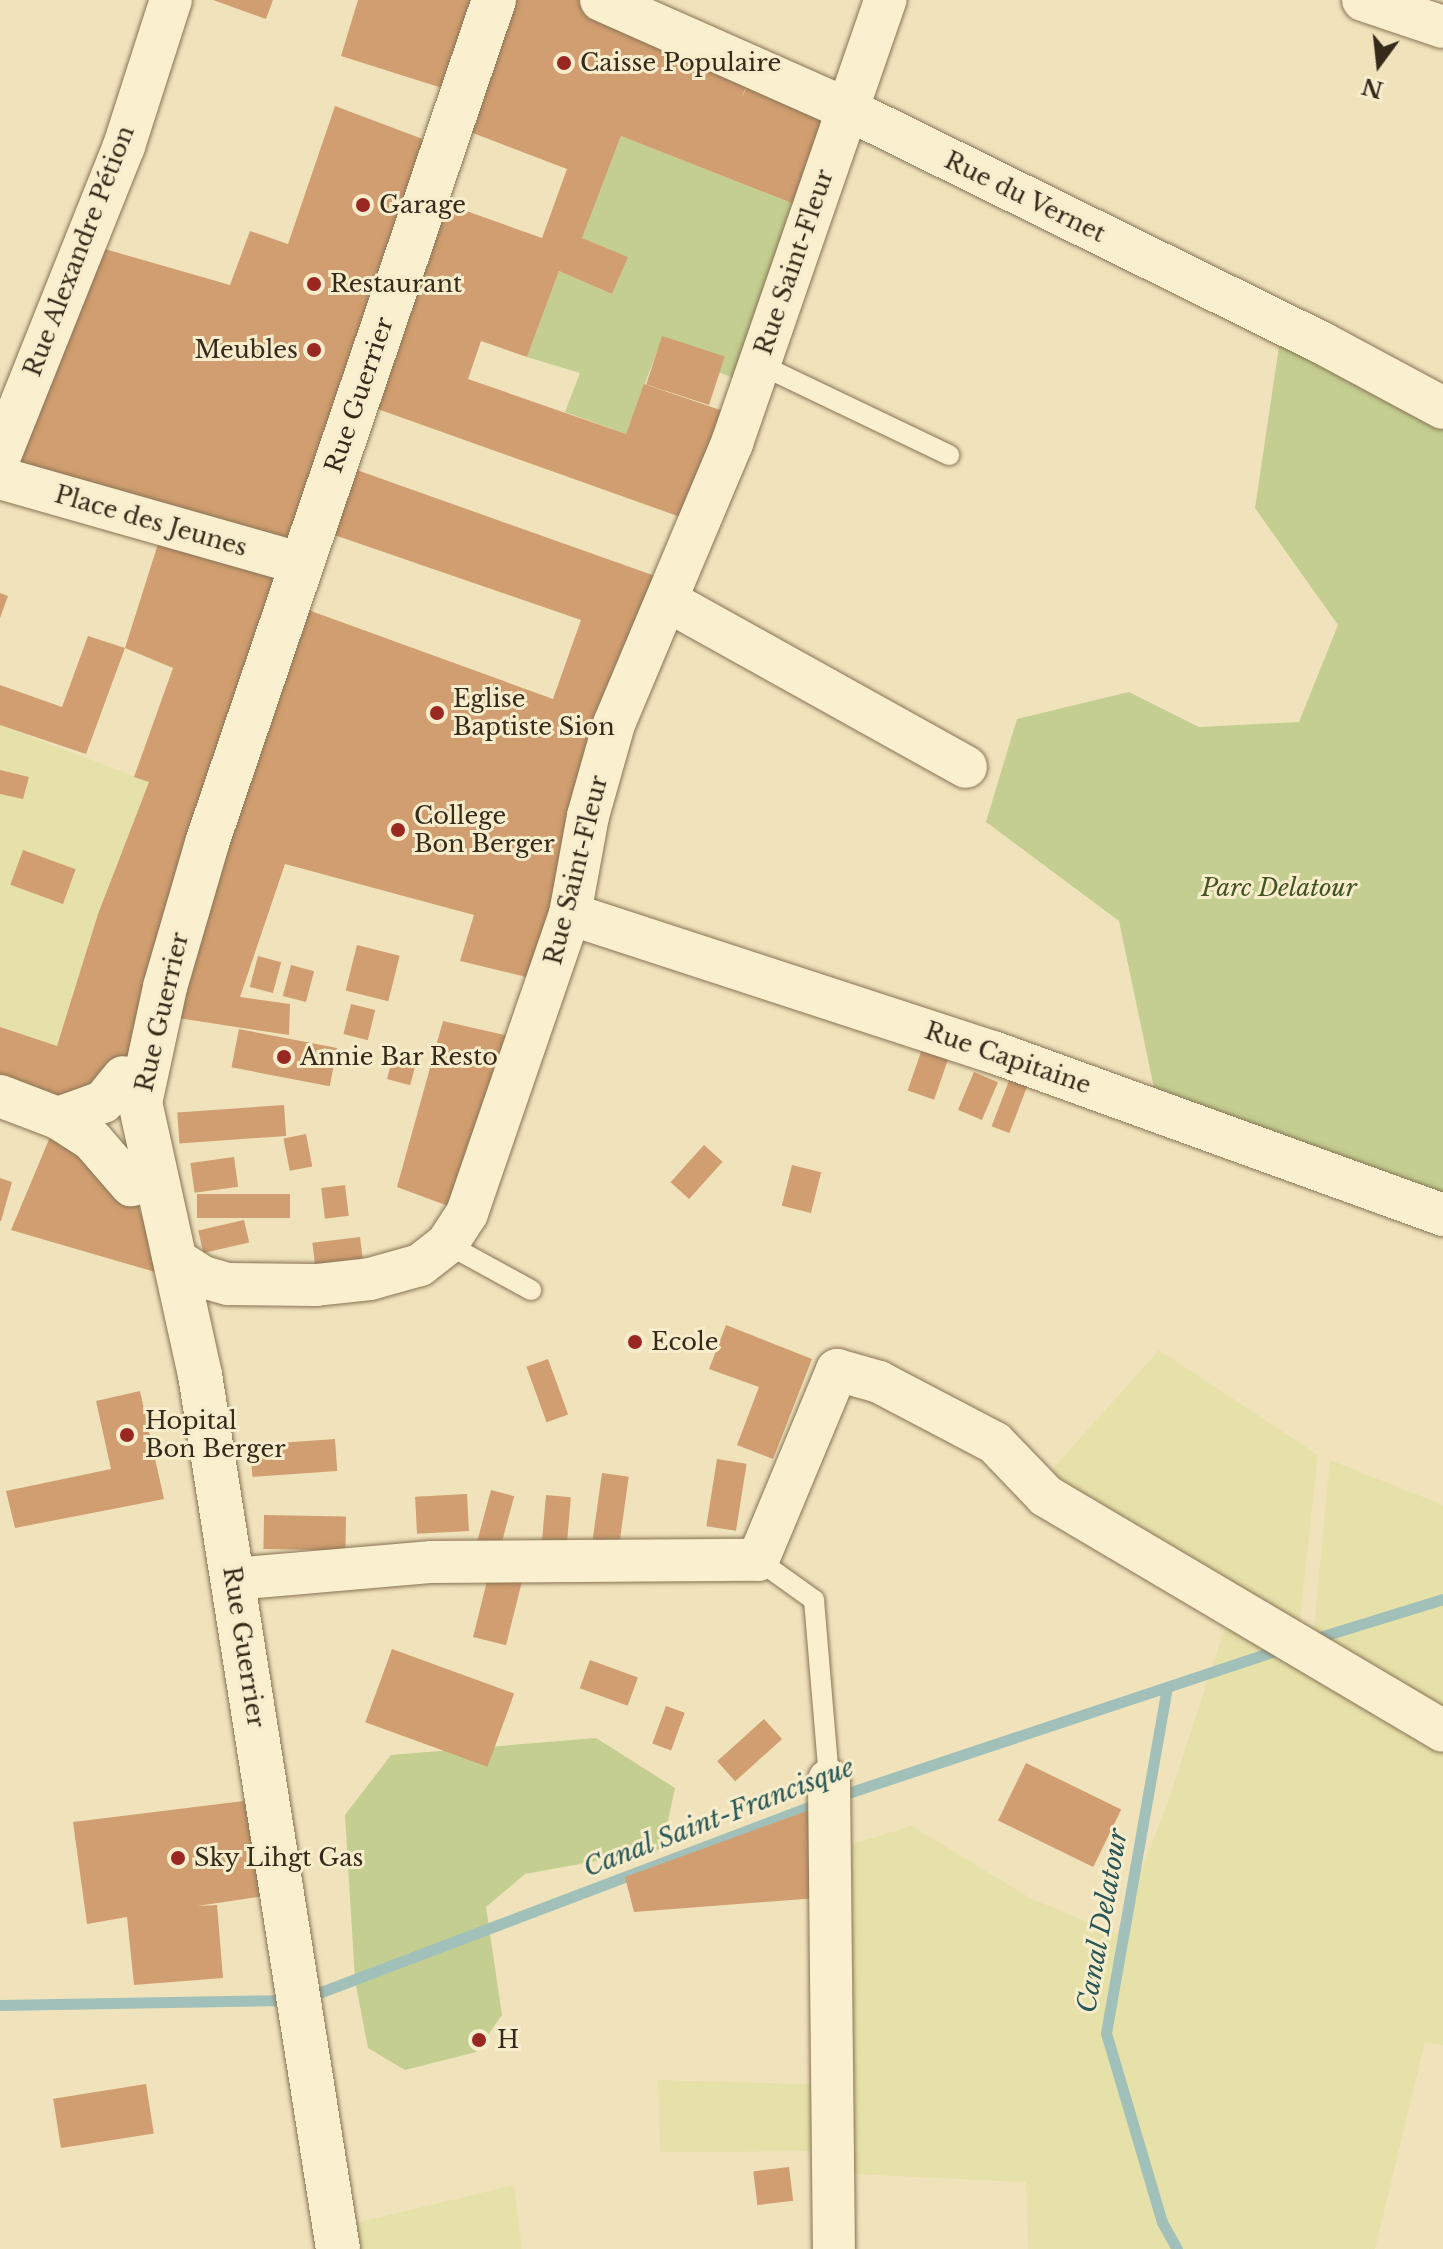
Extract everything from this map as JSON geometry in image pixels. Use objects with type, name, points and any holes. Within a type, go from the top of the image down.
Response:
[{"type":"main road","name":"Rue Guerrier","points":[[338,2249],[192,1337],[143,1128],[141,1091],[207,843],[494,0]]},
{"type":"main road","points":[[207,843],[154,977],[123,1077],[114,1118],[118,1150],[170,1300],[214,1476]]},
{"type":"street","name":"Rue Alexandre Pétion","points":[[0,456],[124,146],[171,0]]},
{"type":"street","name":"Rue du Vernet","points":[[601,0],[847,109],[1322,343],[1443,408]]},
{"type":"street","name":"Rue Saint-Fleur","points":[[175,1259],[203,1277],[257,1285],[370,1279],[420,1265],[447,1244],[467,1213],[570,914],[588,816],[614,724],[668,601],[759,364],[885,0]]},
{"type":"street","points":[[1363,0],[1443,27]]},
{"type":"street","name":"Place des Jeunes","points":[[0,478],[302,564]]},
{"type":"street","points":[[668,601],[966,767]]},
{"type":"street","name":"Rue Capitaine","points":[[570,914],[993,1052],[1443,1215]]},
{"type":"street","points":[[58,1118],[103,1102],[123,1077]]},
{"type":"street","points":[[0,1096],[58,1118],[92,1140],[131,1185]]},
{"type":"street","points":[[192,1337],[202,1311],[214,1300],[257,1285]]},
{"type":"street","points":[[233,1579],[432,1562],[758,1560],[837,1370],[879,1382],[995,1443],[1046,1496],[1443,1731]]},
{"type":"street","points":[[829,1780],[834,2249]]},
{"type":"lane","points":[[759,364],[949,455]]},
{"type":"lane","points":[[447,1244],[531,1290]]},
{"type":"lane","points":[[758,1560],[814,1600],[829,1780]]},
{"type":"shaded area","points":[[0,725],[149,782],[98,914],[57,1046],[0,1027]]},
{"type":"shaded area","points":[[1159,1350],[1318,1455],[1298,1637],[1040,1483]]},
{"type":"shaded area","points":[[1330,1460],[1443,1505],[1443,1713],[1313,1639]]},
{"type":"shaded area","points":[[1225,1627],[1443,1744],[1443,2045],[1425,2042],[1375,2249],[1028,2249],[1026,2182],[831,2173],[831,2151],[660,2152],[658,2080],[831,2085],[829,1851],[912,1826],[1032,1899],[1117,1934],[1170,1796]]},
{"type":"shaded area","points":[[514,2185],[522,2249],[338,2249],[335,2228]]},
{"type":"green space","points":[[621,136],[812,211],[752,385],[658,349],[626,434],[565,412],[580,373],[527,357],[559,271],[612,294],[627,257],[582,238]]},
{"type":"green space","name":"Parc Delatour","points":[[1284,313],[1443,397],[1443,1215],[1159,1112],[1119,921],[986,822],[1017,719],[1129,692],[1199,727],[1299,722],[1338,625],[1255,508]]},
{"type":"green space","points":[[596,1738],[675,1788],[662,1849],[525,1874],[486,1907],[502,2015],[476,2052],[405,2070],[368,2048],[355,1980],[345,1815],[391,1755]]},
{"type":"building","points":[[213,0],[273,0],[266,19]]},
{"type":"building","points":[[358,0],[601,0],[753,70],[741,99],[755,70],[847,109],[812,211],[621,136],[582,238],[628,257],[612,294],[559,271],[527,357],[481,341],[468,379],[626,434],[644,384],[741,417],[700,524],[358,402],[337,463],[675,583],[547,982],[460,961],[474,915],[285,864],[240,997],[290,1004],[289,1035],[158,1015],[123,1077],[81,1112],[131,1185],[162,1274],[11,1230],[58,1118],[0,1096],[0,1027],[57,1046],[98,914],[149,782],[134,777],[173,668],[125,648],[164,525],[0,478],[84,243],[230,285],[250,231],[288,244],[335,106],[444,147],[427,197],[542,238],[567,169],[452,125],[461,94],[341,56]],"holes":[[[314,528],[581,620],[553,699],[289,603]]]},
{"type":"building","points":[[662,336],[725,356],[709,405],[646,385]]},
{"type":"building","points":[[0,593],[8,596],[0,618]]},
{"type":"building","points":[[88,636],[125,648],[86,754],[0,725],[0,685],[62,707]]},
{"type":"building","points":[[0,770],[29,777],[23,799],[0,794]]},
{"type":"building","points":[[23,850],[76,869],[63,904],[10,885]]},
{"type":"building","points":[[357,945],[400,956],[388,1001],[346,991]]},
{"type":"building","points":[[258,956],[281,962],[273,993],[250,987]]},
{"type":"building","points":[[291,965],[314,971],[306,1002],[283,996]]},
{"type":"building","points":[[351,1004],[375,1010],[368,1040],[344,1034]]},
{"type":"building","points":[[443,1021],[526,1040],[467,1213],[397,1187]]},
{"type":"building","name":"Annie Bar Resto","points":[[239,1029],[337,1048],[330,1086],[232,1067]]},
{"type":"building","points":[[395,1049],[418,1055],[410,1085],[387,1079]]},
{"type":"building","points":[[922,1049],[948,1058],[934,1100],[908,1091]]},
{"type":"building","points":[[974,1072],[998,1082],[982,1120],[958,1110]]},
{"type":"building","points":[[1012,1073],[1030,1080],[1009,1133],[992,1126]]},
{"type":"building","points":[[284,1105],[286,1136],[179,1143],[177,1112]]},
{"type":"building","points":[[306,1134],[312,1166],[290,1171],[283,1138]]},
{"type":"building","points":[[704,1145],[723,1162],[689,1199],[671,1182]]},
{"type":"building","points":[[234,1157],[238,1187],[195,1193],[190,1163]]},
{"type":"building","points":[[792,1165],[821,1172],[811,1213],[782,1206]]},
{"type":"building","points":[[0,1178],[12,1182],[1,1221],[0,1221]]},
{"type":"building","points":[[345,1185],[349,1216],[325,1219],[321,1188]]},
{"type":"building","points":[[197,1194],[290,1194],[290,1218],[197,1218]]},
{"type":"building","points":[[244,1220],[249,1242],[203,1253],[198,1231]]},
{"type":"building","points":[[360,1237],[365,1280],[318,1286],[312,1243]]},
{"type":"building","points":[[726,1325],[812,1359],[773,1459],[737,1445],[759,1387],[709,1369]]},
{"type":"building","points":[[548,1359],[568,1414],[547,1422],[526,1367]]},
{"type":"building","name":"Hopital Bon Berger","points":[[140,1391],[164,1499],[15,1528],[6,1491],[111,1469],[96,1401]]},
{"type":"building","points":[[335,1439],[337,1471],[252,1477],[250,1445]]},
{"type":"building","points":[[717,1459],[747,1464],[736,1531],[706,1526]]},
{"type":"building","points":[[602,1473],[629,1477],[618,1554],[591,1550]]},
{"type":"building","points":[[491,1490],[514,1496],[500,1547],[477,1541]]},
{"type":"building","points":[[467,1494],[469,1531],[417,1534],[415,1497]]},
{"type":"building","points":[[546,1495],[571,1497],[566,1553],[541,1551]]},
{"type":"building","points":[[264,1515],[346,1516],[345,1550],[263,1549]]},
{"type":"building","points":[[490,1569],[523,1577],[506,1645],[473,1637]]},
{"type":"building","points":[[392,1649],[514,1693],[487,1767],[365,1722]]},
{"type":"building","points":[[590,1660],[638,1677],[628,1706],[580,1688]]},
{"type":"building","points":[[666,1706],[685,1713],[671,1750],[652,1744]]},
{"type":"building","points":[[764,1719],[782,1739],[735,1781],[717,1761]]},
{"type":"building","points":[[1026,1763],[1121,1809],[1093,1867],[998,1821]]},
{"type":"building","name":"Sky Lihgt Gas","points":[[269,1798],[284,1893],[197,1906],[217,1905],[223,1978],[134,1985],[127,1917],[87,1924],[73,1822]]},
{"type":"building","points":[[829,1803],[830,1897],[634,1912],[625,1877]]},
{"type":"building","points":[[146,2084],[154,2133],[61,2148],[53,2099]]},
{"type":"building","points":[[789,2167],[793,2201],[757,2205],[753,2171]]},
{"type":"waterway","name":"Canal Saint-Francisque","points":[[1310,1640],[1443,1599]]},
{"type":"waterway","name":"Canal Saint-Francisque","points":[[839,1796],[1282,1649]]},
{"type":"waterway","name":"Canal Delatour","points":[[1167,1687],[1106,2033],[1162,2222],[1177,2249]]},
{"type":"waterway","name":"Canal Saint-Francisque","points":[[308,1997],[819,1803]]},
{"type":"waterway","name":"Canal Saint-Francisque","points":[[0,2005],[291,2000]]},
{"type":"place","name":"Caisse Populaire","points":[[564,63]]},
{"type":"place","name":"Garage","points":[[363,205]]},
{"type":"place","name":"Restaurant","points":[[314,284]]},
{"type":"place","name":"Meubles","points":[[314,350]]},
{"type":"place","name":"Eglise Baptiste Sion","points":[[437,713]]},
{"type":"place","name":"College Bon Berger","points":[[398,830]]},
{"type":"place","name":"Annie Bar Resto","points":[[284,1057]]},
{"type":"place","name":"Ecole","points":[[635,1342]]},
{"type":"place","name":"Hopital Bon Berger","points":[[127,1435]]},
{"type":"place","name":"Sky Lihgt Gas","points":[[178,1858]]},
{"type":"place","name":"H","points":[[479,2040]]}]
